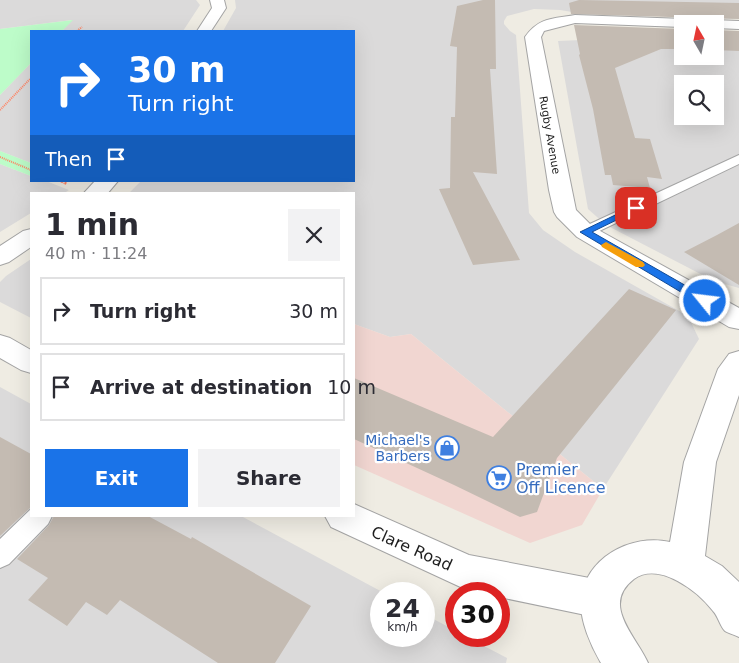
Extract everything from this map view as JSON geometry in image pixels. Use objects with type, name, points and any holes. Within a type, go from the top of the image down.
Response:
[{"type":"street","points":[[205,30],[219,8],[217,0]]},
{"type":"street","name":"Rugby Avenue","points":[[674,23],[575,19],[552,23],[539,28],[533,37],[558,180],[565,212],[585,232],[739,320]]},
{"type":"street","points":[[724,24],[739,25]]},
{"type":"street","points":[[96,192],[107,182]]},
{"type":"street","points":[[0,257],[30,237]]},
{"type":"street","points":[[0,345],[30,362]]},
{"type":"street","points":[[685,564],[700,462],[733,369],[739,361]]},
{"type":"street","name":"Clare Road","points":[[345,517],[467,572],[600,599]]},
{"type":"street","points":[[627,663],[606,633],[600,599],[608,578],[622,564],[641,558],[664,558],[685,564],[708,578],[722,591],[739,617]]},
{"type":"lane","points":[[585,232],[739,159]]},
{"type":"lane","points":[[0,556],[39,517]]},
{"type":"path","points":[[78,30],[82,26]]},
{"type":"path","points":[[0,110],[30,79]]},
{"type":"path","points":[[0,157],[30,170]]},
{"type":"shaded area","points":[[0,0],[196,0],[200,5],[184,30],[63,30],[72,20],[0,29]]},
{"type":"shaded area","points":[[235,0],[739,0],[739,19],[724,18],[724,15],[674,15],[674,17],[578,13],[534,9],[507,16],[504,21],[504,24],[510,31],[516,35],[529,213],[543,230],[575,252],[688,316],[699,339],[603,489],[411,334],[390,337],[355,324],[355,192],[130,192],[140,182],[355,182],[355,30],[224,30],[236,8]]},
{"type":"shaded area","points":[[593,28],[674,31],[674,65],[724,65],[724,32],[739,33],[739,288],[714,281],[606,225],[588,209],[558,41],[581,40]]},
{"type":"shaded area","points":[[30,64],[30,163],[0,151],[0,95]]},
{"type":"shaded area","points":[[0,164],[30,176],[30,182],[49,182],[69,190],[66,192],[30,192],[30,214],[0,232]]},
{"type":"shaded area","points":[[30,260],[30,317],[0,302],[0,282]]},
{"type":"shaded area","points":[[355,324],[390,337],[411,334],[603,489],[582,525],[530,543],[355,465]]},
{"type":"shaded area","points":[[0,387],[30,403],[30,517],[243,517],[370,585],[370,647],[435,647],[435,620],[445,625],[445,647],[486,647],[507,658],[506,663],[0,663]]},
{"type":"green space","points":[[73,20],[63,30],[30,30],[30,64],[0,95],[0,29]]},
{"type":"green space","points":[[0,151],[30,163],[30,176],[0,164]]},
{"type":"building","points":[[483,0],[495,0],[496,69],[490,69],[497,174],[473,172],[520,260],[473,265],[439,189],[450,188],[451,117],[455,117],[457,47],[450,46],[457,6]]},
{"type":"building","points":[[579,0],[739,3],[739,19],[724,19],[724,15],[674,15],[674,17],[571,14],[569,3]]},
{"type":"building","points":[[574,25],[674,29],[674,49],[661,49],[615,68],[635,138],[650,139],[662,179],[647,177],[650,188],[613,185],[611,175],[605,175],[593,109]]},
{"type":"building","points":[[724,30],[739,31],[739,51],[724,50]]},
{"type":"building","points":[[739,223],[739,285],[684,252],[717,235]]},
{"type":"building","points":[[629,289],[676,310],[557,458],[537,512],[520,517],[355,439],[355,378],[493,437]]},
{"type":"building","points":[[0,437],[30,453],[30,508],[0,536]]},
{"type":"building","points":[[53,517],[150,517],[191,539],[192,537],[311,606],[275,663],[218,663],[120,600],[107,615],[86,602],[67,626],[28,600],[48,578],[17,559],[49,525]]},
{"type":"slow traffic","points":[[606,245],[640,265]]},
{"type":"place","name":"Michael's Barbers","points":[[447,448]]},
{"type":"place","name":"Premier Off Licence","points":[[499,478]]},
{"type":"route","points":[[636,208],[585,232],[620,254],[705,301]]}]
